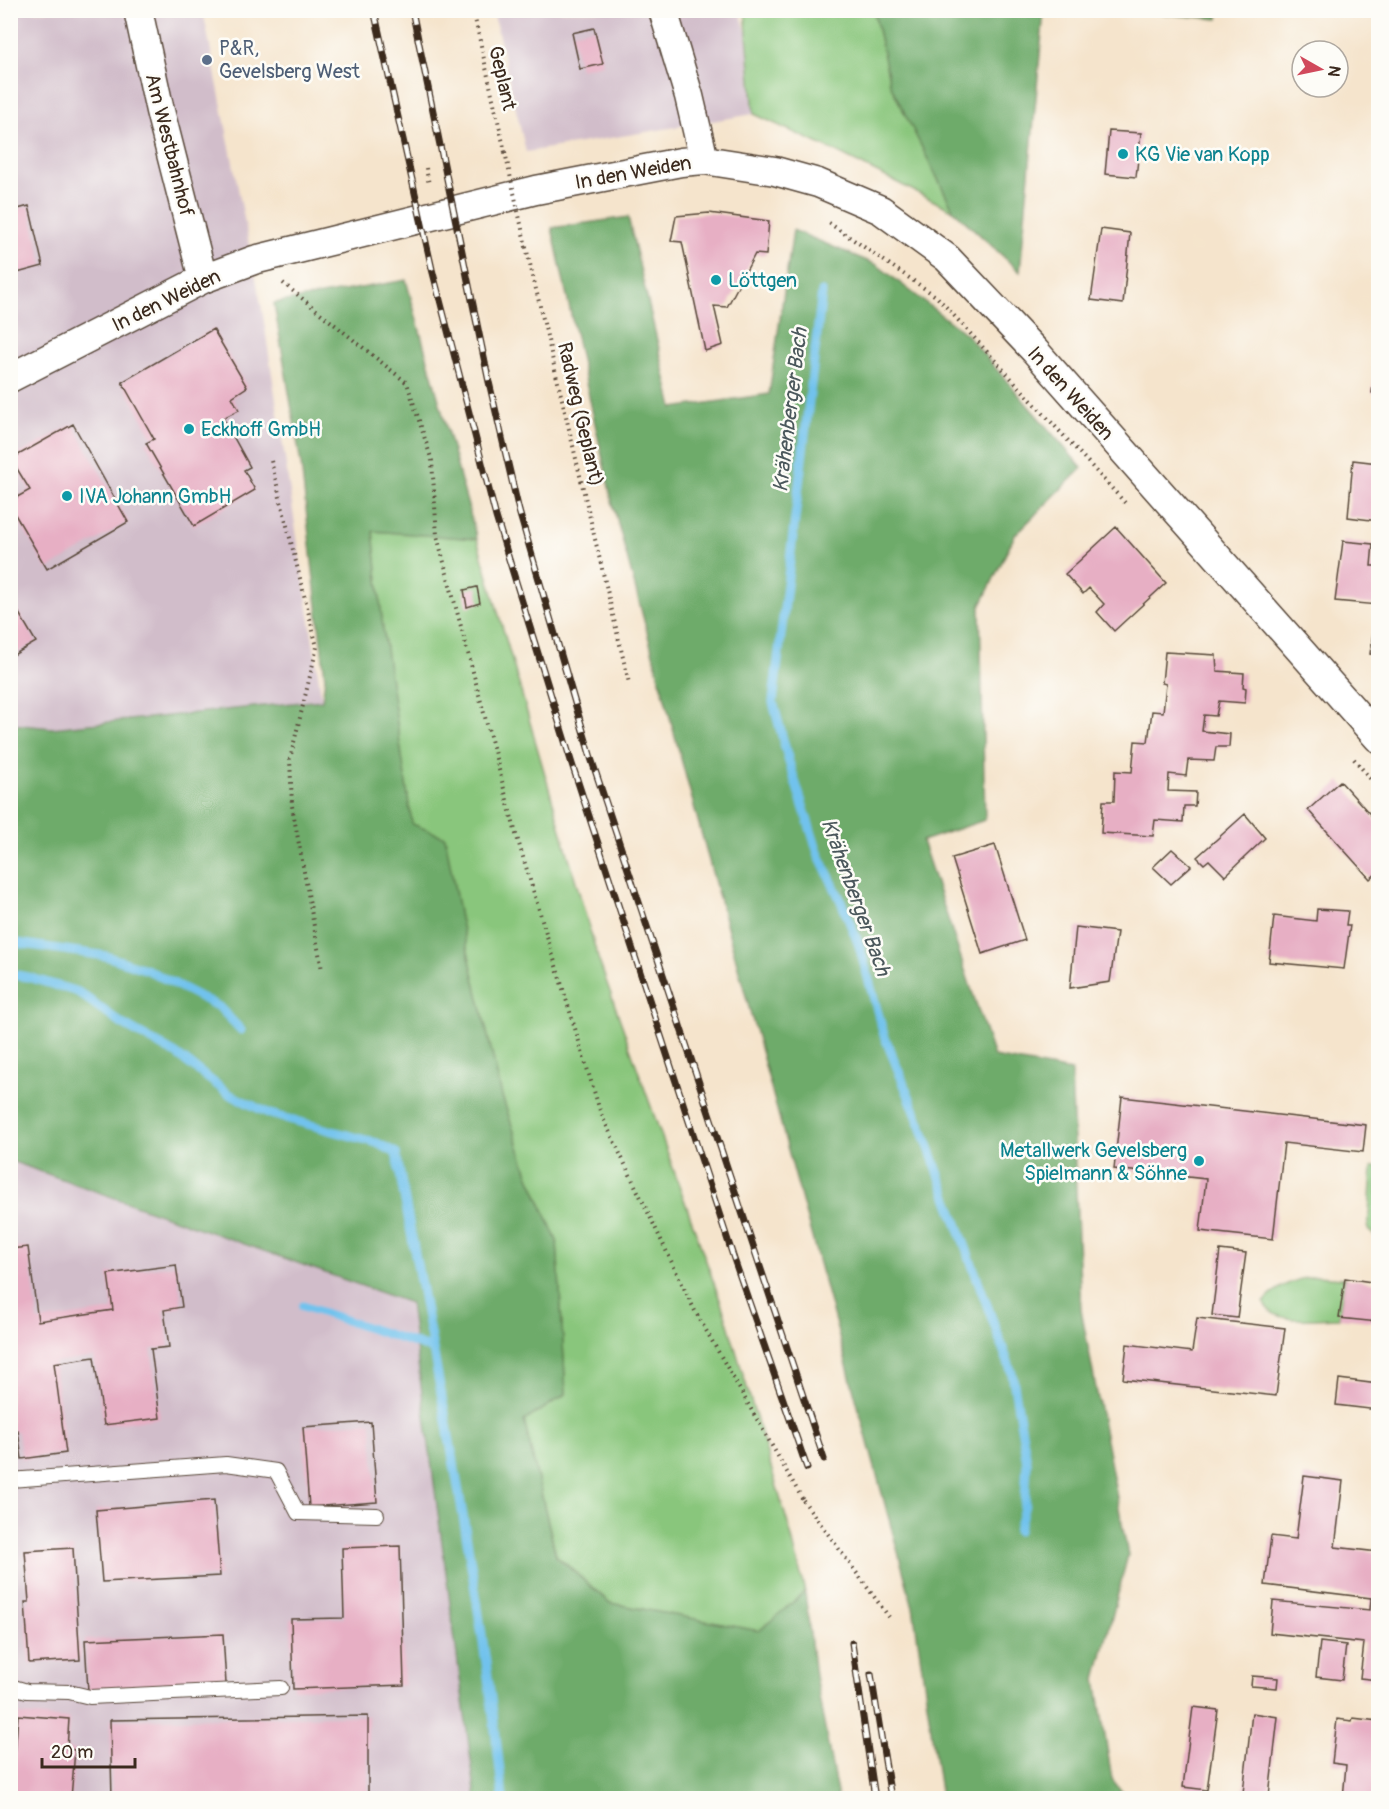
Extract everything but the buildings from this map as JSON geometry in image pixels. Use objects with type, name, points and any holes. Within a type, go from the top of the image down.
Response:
[{"type":"street","name":"Am Westbahnhof","points":[[138,10],[160,111],[203,279]]},
{"type":"street","points":[[663,10],[689,96],[704,160]]},
{"type":"street","name":"In den Weiden","points":[[10,378],[203,279],[254,260],[536,190],[681,162],[704,160],[775,171],[818,183],[881,210],[946,258],[1035,351],[1378,738]]},
{"type":"lane","points":[[10,1480],[226,1464],[276,1471],[298,1513],[377,1515]]},
{"type":"lane","points":[[10,1686],[27,1691],[69,1692],[90,1696],[281,1688]]},
{"type":"path","name":"Geplant","points":[[473,10],[505,152]]},
{"type":"path","name":"Radweg (Geplant)","points":[[505,152],[629,683]]},
{"type":"path","points":[[823,218],[937,297],[1132,509]]},
{"type":"path","points":[[254,260],[407,383],[432,461],[437,536],[510,811],[601,1114],[695,1311],[803,1500],[889,1617]]},
{"type":"path","points":[[271,460],[317,647],[290,759],[292,806],[322,970]]},
{"type":"path","points":[[1353,758],[1378,788]]},
{"type":"shaded area","points":[[11,11],[203,11],[262,309],[322,700],[52,728],[11,724]]},
{"type":"shaded area","points":[[493,11],[740,11],[746,32],[754,114],[526,152]]},
{"type":"shaded area","points":[[11,1161],[410,1303],[476,1798],[11,1798]]},
{"type":"green space","points":[[1219,10],[1218,19],[1127,11]]},
{"type":"green space","points":[[745,11],[874,11],[890,84],[954,211],[754,114]]},
{"type":"green space","points":[[874,11],[1044,11],[1020,272],[954,211],[890,84]]},
{"type":"green space","points":[[628,217],[673,408],[769,394],[793,230],[877,265],[967,335],[1082,468],[1015,535],[980,607],[985,820],[922,841],[994,1057],[1071,1071],[1081,1310],[1128,1555],[1096,1679],[1112,1779],[1127,1798],[941,1798],[913,1607],[612,501],[552,228]]},
{"type":"green space","points":[[406,280],[477,539],[373,531],[383,629],[412,824],[445,837],[460,918],[502,1096],[528,1174],[557,1241],[566,1394],[524,1421],[556,1556],[610,1603],[759,1631],[805,1592],[815,1676],[838,1798],[476,1798],[410,1303],[11,1161],[11,724],[52,728],[322,700],[325,678],[301,464],[274,303]]},
{"type":"green space","points":[[373,531],[477,539],[598,958],[725,1314],[791,1534],[805,1592],[759,1631],[610,1603],[556,1555],[524,1421],[566,1394],[557,1241],[528,1174],[502,1096],[460,918],[445,837],[412,824],[383,629]]},
{"type":"green space","points":[[1378,1166],[1378,1239],[1368,1230],[1372,1167]]},
{"type":"green space","points":[[1315,1276],[1345,1278],[1339,1318],[1286,1318],[1269,1310],[1264,1303],[1274,1292],[1287,1284]]},
{"type":"waterway","name":"Krähenberger Bach","points":[[822,292],[773,702],[789,762],[818,853],[859,945],[884,1035],[921,1126],[1012,1373],[1027,1462],[1025,1504],[1018,1531]]},
{"type":"waterway","points":[[10,942],[106,956],[148,970],[219,1007],[241,1030]]},
{"type":"waterway","points":[[10,974],[78,992],[122,1024],[176,1054],[229,1094],[270,1114],[377,1143],[396,1153],[470,1555],[503,1798]]},
{"type":"waterway","points":[[303,1306],[432,1349]]},
{"type":"railway","points":[[374,10],[432,269],[496,517],[572,764],[734,1259],[807,1468]]},
{"type":"railway","points":[[412,10],[489,382],[519,511],[591,758],[824,1459]]},
{"type":"railway","points":[[852,1643],[875,1798]]},
{"type":"railway","points":[[871,1674],[891,1798]]},
{"type":"place","name":"P&R, Gevelsberg West","points":[[207,60]]},
{"type":"place","name":"KG Vie van Kopp","points":[[1123,154]]},
{"type":"place","name":"Löttgen","points":[[716,280]]},
{"type":"place","name":"Eckhoff GmbH","points":[[189,429]]},
{"type":"place","name":"IVA Johann GmbH","points":[[67,496]]},
{"type":"place","name":"Metallwerk Gevelsberg Spielmann & Söhne","points":[[1199,1161]]}]
